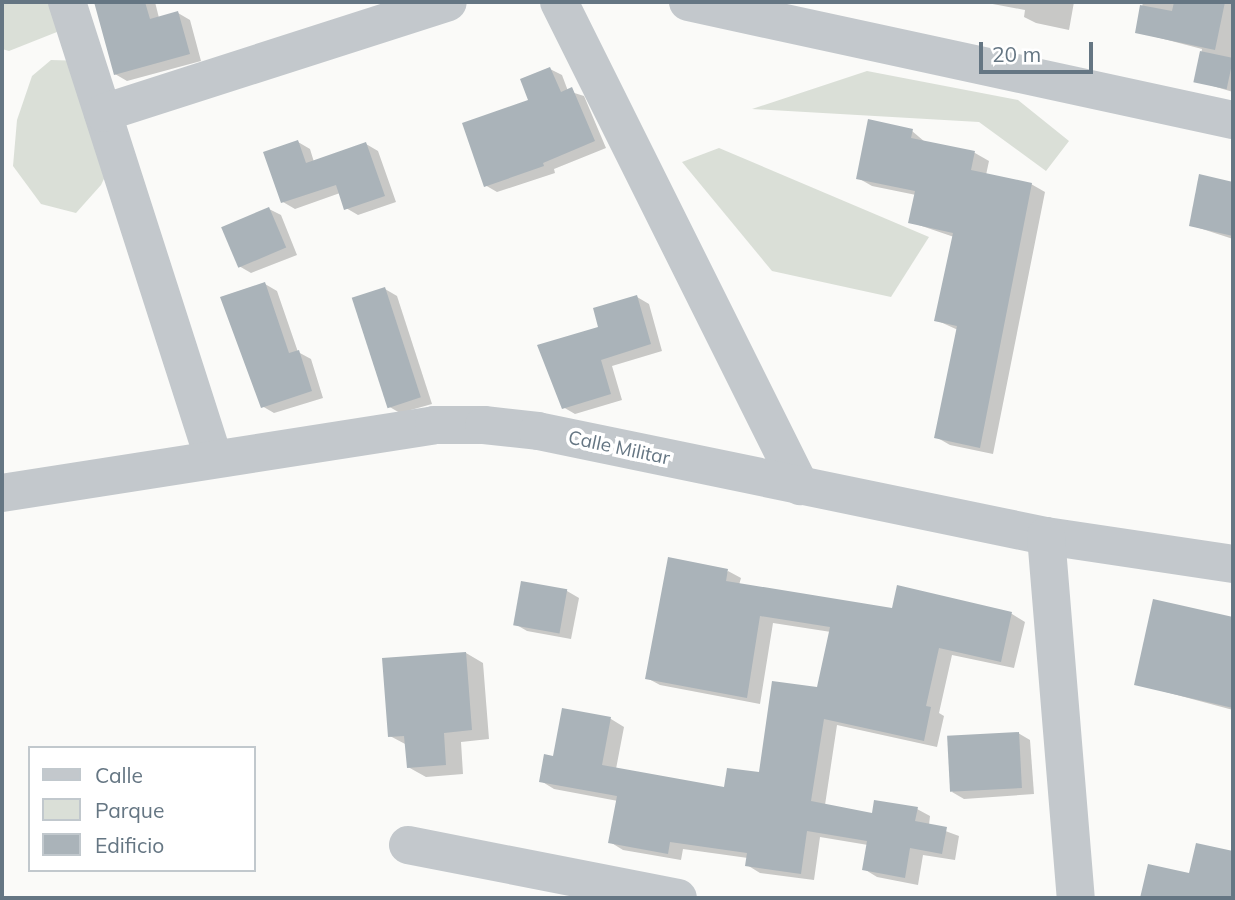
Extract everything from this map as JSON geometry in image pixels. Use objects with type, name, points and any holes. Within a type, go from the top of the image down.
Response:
[{"type":"street","points":[[67,2],[214,459]]},
{"type":"street","points":[[103,113],[448,2]]},
{"type":"street","points":[[559,2],[800,486]]},
{"type":"street","points":[[688,2],[1233,120]]},
{"type":"street","name":"Calle Militar","points":[[2,493],[435,425],[484,425],[538,431],[1046,536],[1231,554]]},
{"type":"street","points":[[1046,536],[1076,898]]},
{"type":"street","points":[[408,845],[678,898]]},
{"type":"green space","points":[[2,2],[54,2],[62,30],[9,51],[2,49]]},
{"type":"green space","points":[[51,60],[84,61],[114,158],[101,185],[76,213],[41,204],[13,166],[17,120],[32,76]]},
{"type":"green space","points":[[867,71],[1018,100],[1069,141],[1046,171],[979,122],[752,109]]},
{"type":"green space","points":[[719,148],[929,237],[891,297],[772,271],[682,162]]},
{"type":"building","points":[[94,2],[145,2],[150,19],[178,11],[190,54],[114,75]]},
{"type":"building","points":[[1174,2],[1225,2],[1215,50],[1135,33],[1140,5],[1172,11]]},
{"type":"building","points":[[1200,51],[1233,58],[1227,89],[1193,82]]},
{"type":"building","points":[[550,67],[561,92],[572,87],[595,141],[543,163],[544,166],[484,187],[462,123],[528,100],[520,79]]},
{"type":"building","points":[[868,119],[913,129],[911,138],[975,151],[971,170],[1032,183],[980,448],[934,438],[957,326],[934,321],[953,233],[908,223],[915,191],[856,179]]},
{"type":"building","points":[[298,140],[306,163],[366,142],[385,196],[344,210],[336,185],[281,203],[263,152]]},
{"type":"building","points":[[1199,174],[1233,182],[1233,236],[1189,226]]},
{"type":"building","points":[[269,207],[286,248],[238,268],[221,227]]},
{"type":"building","points":[[265,282],[289,353],[299,350],[312,391],[261,408],[220,297]]},
{"type":"building","points":[[385,287],[421,397],[388,408],[352,298]]},
{"type":"building","points":[[637,295],[651,344],[601,360],[611,394],[562,409],[537,345],[598,327],[593,308]]},
{"type":"building","points":[[668,557],[728,569],[726,581],[892,608],[897,585],[1012,612],[1001,662],[939,648],[926,706],[931,707],[924,741],[824,719],[811,801],[872,813],[874,800],[918,807],[915,821],[947,827],[942,854],[910,848],[905,878],[862,870],[867,841],[807,831],[801,874],[745,866],[747,853],[670,842],[668,854],[608,843],[617,796],[539,782],[544,754],[553,756],[562,708],[611,717],[602,765],[724,787],[727,768],[759,772],[772,681],[817,687],[830,627],[760,616],[747,698],[645,679]]},
{"type":"building","points":[[521,581],[567,589],[559,633],[513,625]]},
{"type":"building","points":[[1153,599],[1233,617],[1233,708],[1134,685]]},
{"type":"building","points":[[466,652],[472,730],[444,733],[446,765],[407,768],[404,736],[388,737],[382,658]]},
{"type":"building","points":[[1019,732],[1022,788],[950,792],[947,736]]},
{"type":"building","points":[[1196,843],[1233,851],[1233,898],[1140,898],[1148,864],[1189,873]]}]
